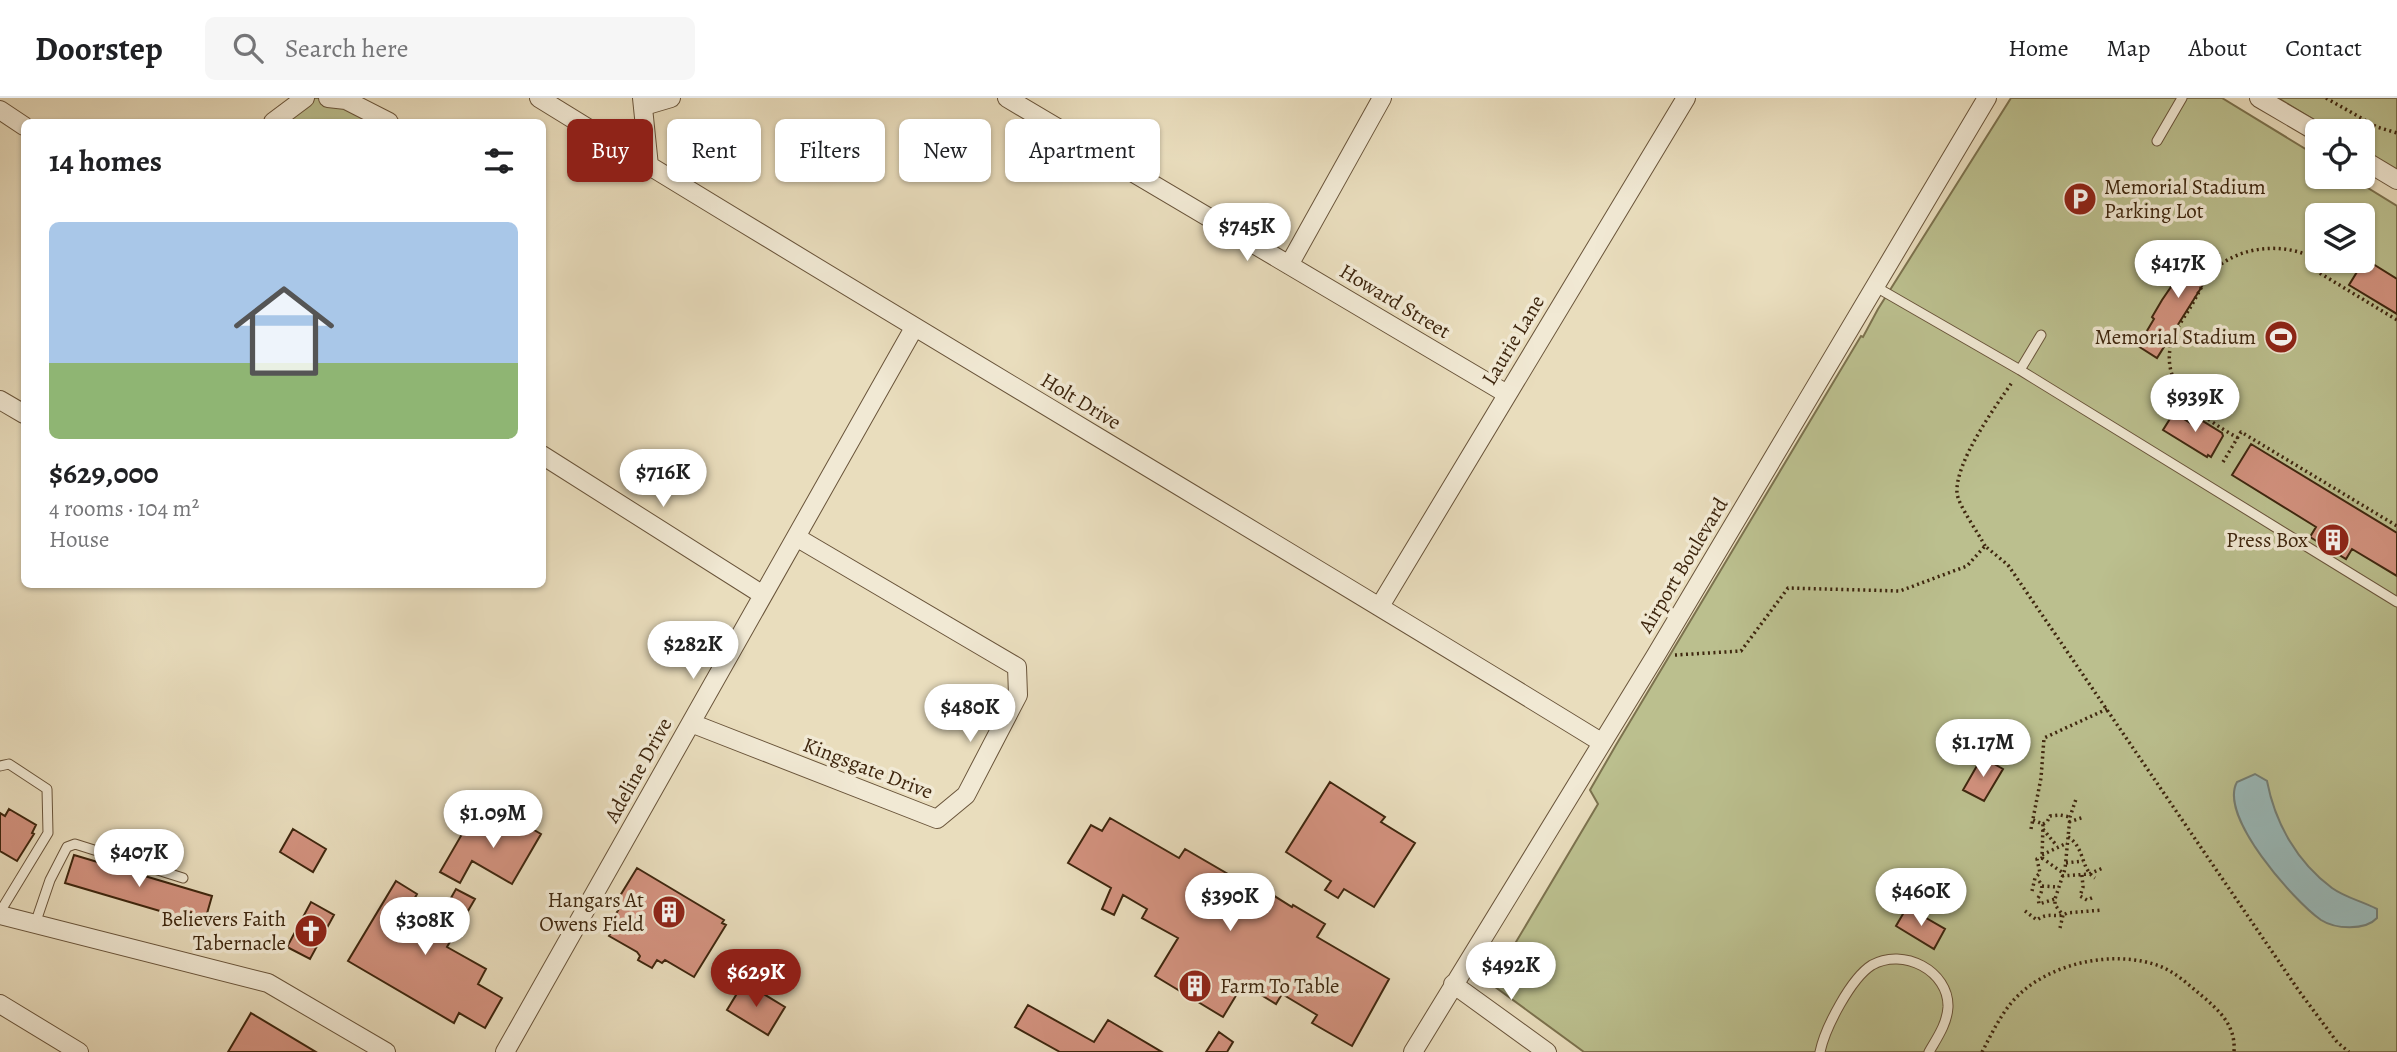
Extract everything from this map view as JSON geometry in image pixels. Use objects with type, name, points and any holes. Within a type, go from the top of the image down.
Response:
[{"type":"street","points":[[277,119],[305,98]]},
{"type":"street","points":[[328,98],[346,99],[383,119]]},
{"type":"street","name":"Holt Drive","points":[[539,98],[573,119]]},
{"type":"street","points":[[643,102],[671,98]]},
{"type":"street","name":"Howard Street","points":[[1007,98],[1507,394]]},
{"type":"street","points":[[1289,265],[1382,98]]},
{"type":"street","name":"Laurie Lane","points":[[1380,606],[1686,98]]},
{"type":"street","name":"Airport Boulevard","points":[[1413,1052],[1656,655],[1987,98]]},
{"type":"street","points":[[2259,98],[2305,125]]},
{"type":"street","points":[[0,110],[21,123]]},
{"type":"street","points":[[2375,167],[2397,180]]},
{"type":"street","name":"Holt Drive","points":[[653,168],[1601,742]]},
{"type":"street","name":"Adeline Drive","points":[[505,1052],[914,328]]},
{"type":"street","points":[[0,400],[21,412]]},
{"type":"street","points":[[546,458],[763,595]]},
{"type":"street","name":"Kingsgate Drive","points":[[691,723],[937,820],[966,795],[1018,695],[1017,667],[796,537]]},
{"type":"street","points":[[0,913],[268,983],[386,1052]]},
{"type":"street","points":[[1453,984],[1547,1052]]},
{"type":"street","points":[[0,1004],[79,1052]]},
{"type":"lane","points":[[2157,141],[2182,98]]},
{"type":"lane","points":[[1876,286],[2020,370],[2397,602]]},
{"type":"lane","points":[[2020,370],[2041,335]]},
{"type":"lane","points":[[0,766],[9,764],[47,789],[48,833],[0,913]]},
{"type":"lane","points":[[35,924],[50,880],[67,847],[75,844],[183,878]]},
{"type":"lane","points":[[1820,1052],[1823,1036],[1856,981],[1873,965],[1889,959],[1923,966],[1940,980],[1948,1005],[1942,1030],[1929,1052]]},
{"type":"path","points":[[2326,98],[2377,127],[2397,133]]},
{"type":"path","points":[[2238,438],[2204,419],[2181,394],[2174,380],[2171,362],[2174,335],[2214,269],[2226,261],[2258,249],[2277,248],[2305,254]]},
{"type":"path","points":[[2320,273],[2397,320]]},
{"type":"path","points":[[2020,370],[1984,424],[1960,472],[1957,495],[1985,546],[2008,565],[2299,990],[2337,1042],[2349,1052]]},
{"type":"path","points":[[2223,462],[2241,432],[2397,526]]},
{"type":"path","points":[[1656,655],[1741,651],[1788,588],[1900,591],[1967,566],[1985,546]]},
{"type":"path","points":[[2031,829],[2041,778],[2044,738],[2107,709]]},
{"type":"path","points":[[2063,915],[2055,905],[2055,899],[2066,863],[2067,837],[2076,799]]},
{"type":"path","points":[[2042,857],[2043,826],[2050,816],[2060,814],[2070,820],[2084,817]]},
{"type":"path","points":[[2033,820],[2043,826],[2058,847]]},
{"type":"path","points":[[2067,837],[2077,843],[2089,874],[2095,878]]},
{"type":"path","points":[[2032,891],[2035,878],[2040,873],[2037,859],[2067,843]]},
{"type":"path","points":[[2042,857],[2063,875],[2089,874],[2103,868]]},
{"type":"path","points":[[2066,863],[2083,861]]},
{"type":"path","points":[[2075,863],[2075,876]]},
{"type":"path","points":[[2082,875],[2083,887],[2080,896],[2087,900],[2094,897]]},
{"type":"path","points":[[2039,881],[2042,886],[2039,904],[2055,899]]},
{"type":"path","points":[[2042,886],[2058,887]]},
{"type":"path","points":[[2025,911],[2037,920],[2044,914],[2063,915],[2102,910]]},
{"type":"path","points":[[2060,928],[2063,915]]},
{"type":"path","points":[[1982,1052],[2013,1000],[2034,984],[2056,971],[2110,960],[2134,960],[2162,968],[2186,983],[2226,1019],[2235,1037],[2234,1052]]},
{"type":"green space","points":[[305,98],[328,98],[381,119],[277,119]]},
{"type":"green space","points":[[2011,98],[2222,98],[2305,149],[2305,189],[2369,189],[2397,206],[2397,1052],[1584,1052],[1491,984],[1598,804],[1590,790],[1861,336],[1863,337]]},
{"type":"green space","points":[[2278,98],[2397,98],[2397,171],[2375,157],[2375,119],[2312,119]]},
{"type":"water","points":[[2255,774],[2267,781],[2276,812],[2289,841],[2308,866],[2332,888],[2377,909],[2377,918],[2358,927],[2327,923],[2309,910],[2278,877],[2248,836],[2238,815],[2234,797],[2237,782]]},
{"type":"building","points":[[2201,243],[2219,254],[2204,279],[2206,280],[2157,358],[2138,346],[2162,300]]},
{"type":"building","points":[[2375,265],[2397,279],[2397,314],[2349,285],[2356,273],[2375,273]]},
{"type":"building","points":[[2173,414],[2192,424],[2196,417],[2222,433],[2223,436],[2211,457],[2163,430]]},
{"type":"building","points":[[2251,444],[2397,533],[2397,576],[2352,549],[2346,559],[2310,537],[2316,527],[2232,475]]},
{"type":"building","points":[[1982,757],[2003,769],[1984,801],[1963,790]]},
{"type":"building","points":[[1330,782],[1385,817],[1381,822],[1415,843],[1374,907],[1344,889],[1338,898],[1325,890],[1331,881],[1286,852]]},
{"type":"building","points":[[9,809],[36,825],[32,833],[34,834],[17,861],[0,851],[0,813],[5,816]]},
{"type":"building","points":[[505,813],[541,834],[512,884],[472,861],[460,883],[440,872],[469,822],[491,835]]},
{"type":"building","points":[[1110,818],[1179,858],[1185,849],[1266,896],[1268,892],[1292,907],[1293,905],[1325,924],[1317,937],[1389,979],[1352,1046],[1312,1023],[1317,1015],[1282,994],[1276,1004],[1243,984],[1223,1017],[1155,976],[1178,938],[1142,918],[1147,909],[1123,895],[1114,915],[1102,909],[1111,888],[1068,863],[1091,825],[1102,831]]},
{"type":"building","points":[[293,829],[326,849],[313,872],[280,852]]},
{"type":"building","points":[[74,855],[212,896],[204,924],[65,883]]},
{"type":"building","name":"Hangars At Owens Field","points":[[637,868],[724,920],[722,923],[726,925],[694,977],[665,960],[662,963],[657,960],[652,968],[638,960],[640,956],[637,952],[609,936],[612,931],[607,929],[620,907],[615,904]]},
{"type":"building","points":[[396,881],[417,894],[412,903],[439,919],[456,889],[475,899],[447,947],[486,969],[478,984],[502,998],[485,1028],[459,1013],[454,1023],[348,961]]},
{"type":"building","name":"Believers Faith Tabernacle","points":[[311,902],[334,915],[310,959],[287,947]]},
{"type":"building","points":[[1907,907],[1945,929],[1934,949],[1896,926]]},
{"type":"building","points":[[744,982],[785,1007],[768,1035],[727,1010]]},
{"type":"building","points":[[1028,1005],[1094,1042],[1108,1020],[1162,1052],[1060,1052],[1015,1027]]},
{"type":"building","points":[[251,1013],[316,1052],[228,1052]]},
{"type":"building","points":[[1219,1032],[1233,1042],[1227,1052],[1206,1052]]},
{"type":"place","name":"Memorial Stadium Parking Lot","points":[[2080,199]]},
{"type":"place","name":"Memorial Stadium","points":[[2281,337]]},
{"type":"place","name":"Press Box","points":[[2333,540]]},
{"type":"place","name":"Hangars At Owens Field","points":[[669,912]]},
{"type":"place","name":"Believers Faith Tabernacle","points":[[311,931]]},
{"type":"place","name":"Farm To Table","points":[[1195,986]]}]
